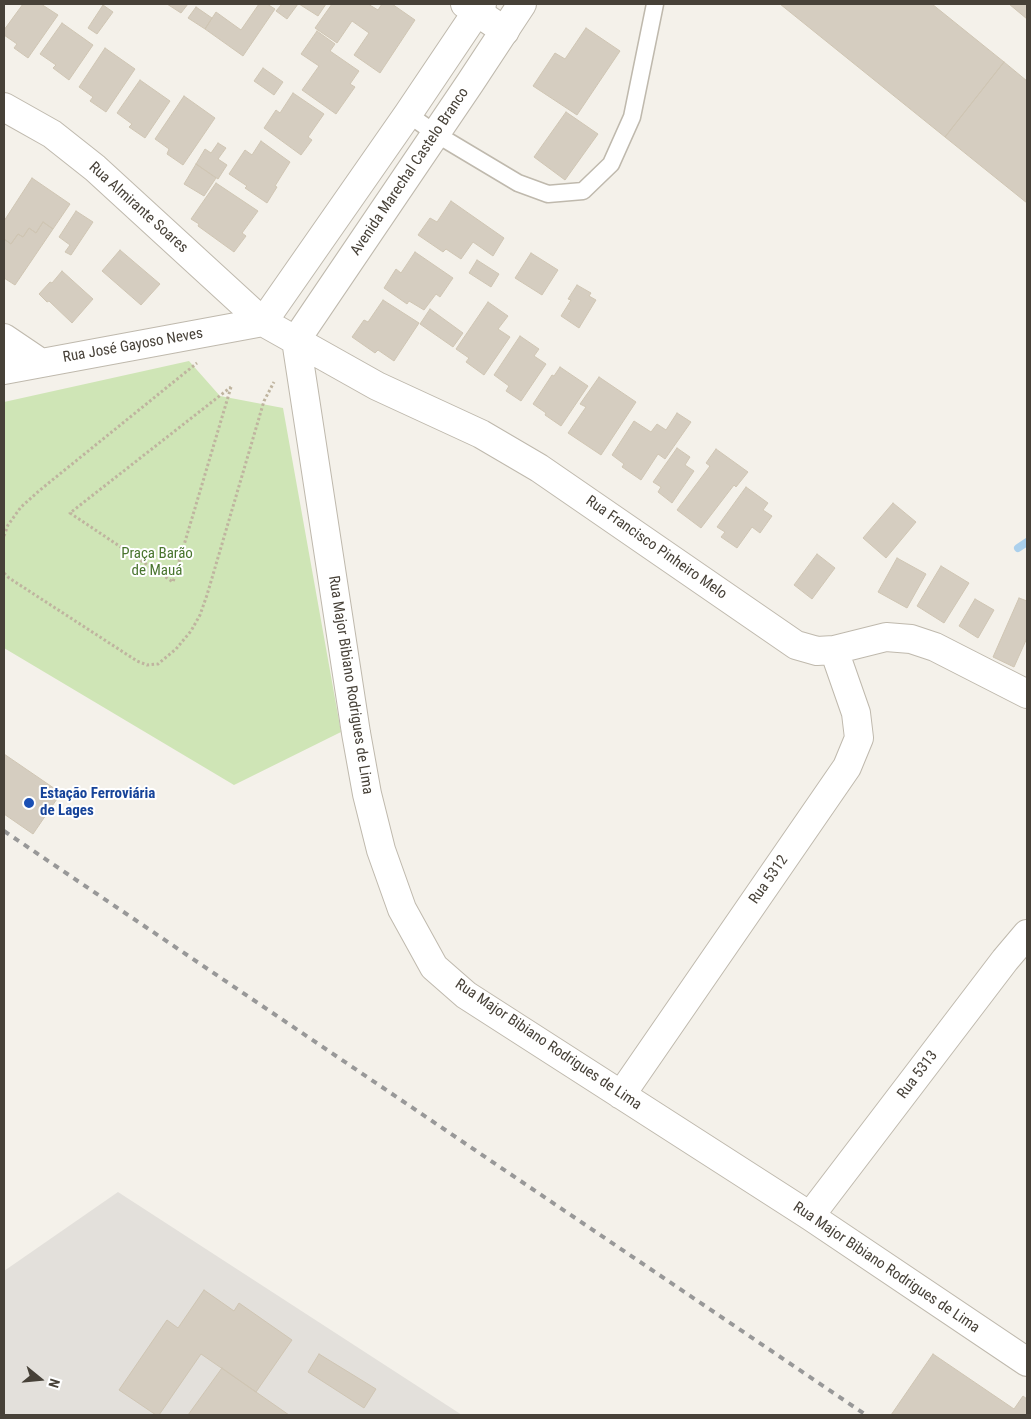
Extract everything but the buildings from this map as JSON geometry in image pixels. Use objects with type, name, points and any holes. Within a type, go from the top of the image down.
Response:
[{"type":"street","name":"Avenida Marechal Castelo Branco","points":[[296,340],[522,4]]},
{"type":"street","points":[[263,322],[408,114],[474,6],[505,31]]},
{"type":"street","name":"Rua Almirante Soares","points":[[4,107],[52,134],[95,168],[263,322],[296,340]]},
{"type":"street","name":"Rua José Gayoso Neves","points":[[4,370],[263,322]]},
{"type":"street","points":[[4,338],[41,362]]},
{"type":"street","name":"Rua Francisco Pinheiro Melo","points":[[296,340],[377,386],[481,434],[539,468],[796,645],[817,650],[834,650],[886,637],[911,639],[935,648],[1027,694]]},
{"type":"street","name":"Rua Major Bibiano Rodrigues de Lima","points":[[296,340],[367,794],[381,850],[402,909],[434,967],[466,995],[810,1216],[1027,1362]]},
{"type":"street","name":"Rua 5312","points":[[621,1095],[847,767],[859,738],[856,713],[834,650]]},
{"type":"street","name":"Rua 5313","points":[[810,1216],[1005,960],[1027,934]]},
{"type":"lane","points":[[408,114],[436,134],[518,183],[548,194],[583,191],[611,164],[632,117],[655,4]]},
{"type":"path","points":[[4,574],[137,661],[147,665],[158,664],[176,649],[192,631],[200,615],[264,401],[296,340]]},
{"type":"path","points":[[4,536],[8,525],[21,507],[34,495],[198,362]]},
{"type":"path","points":[[230,387],[173,582],[70,513],[208,405],[230,387]]},
{"type":"shaded area","points":[[118,1192],[462,1415],[4,1415],[4,1271]]},
{"type":"green space","name":"Praça Barão de Mauá","points":[[189,361],[220,396],[283,408],[341,732],[234,785],[4,648],[4,402]]},
{"type":"waterway","points":[[1018,548],[1027,542]]},
{"type":"railway","points":[[4,831],[866,1415]]},
{"type":"place","name":"Estação Ferroviária de Lages","points":[[29,803]]}]
